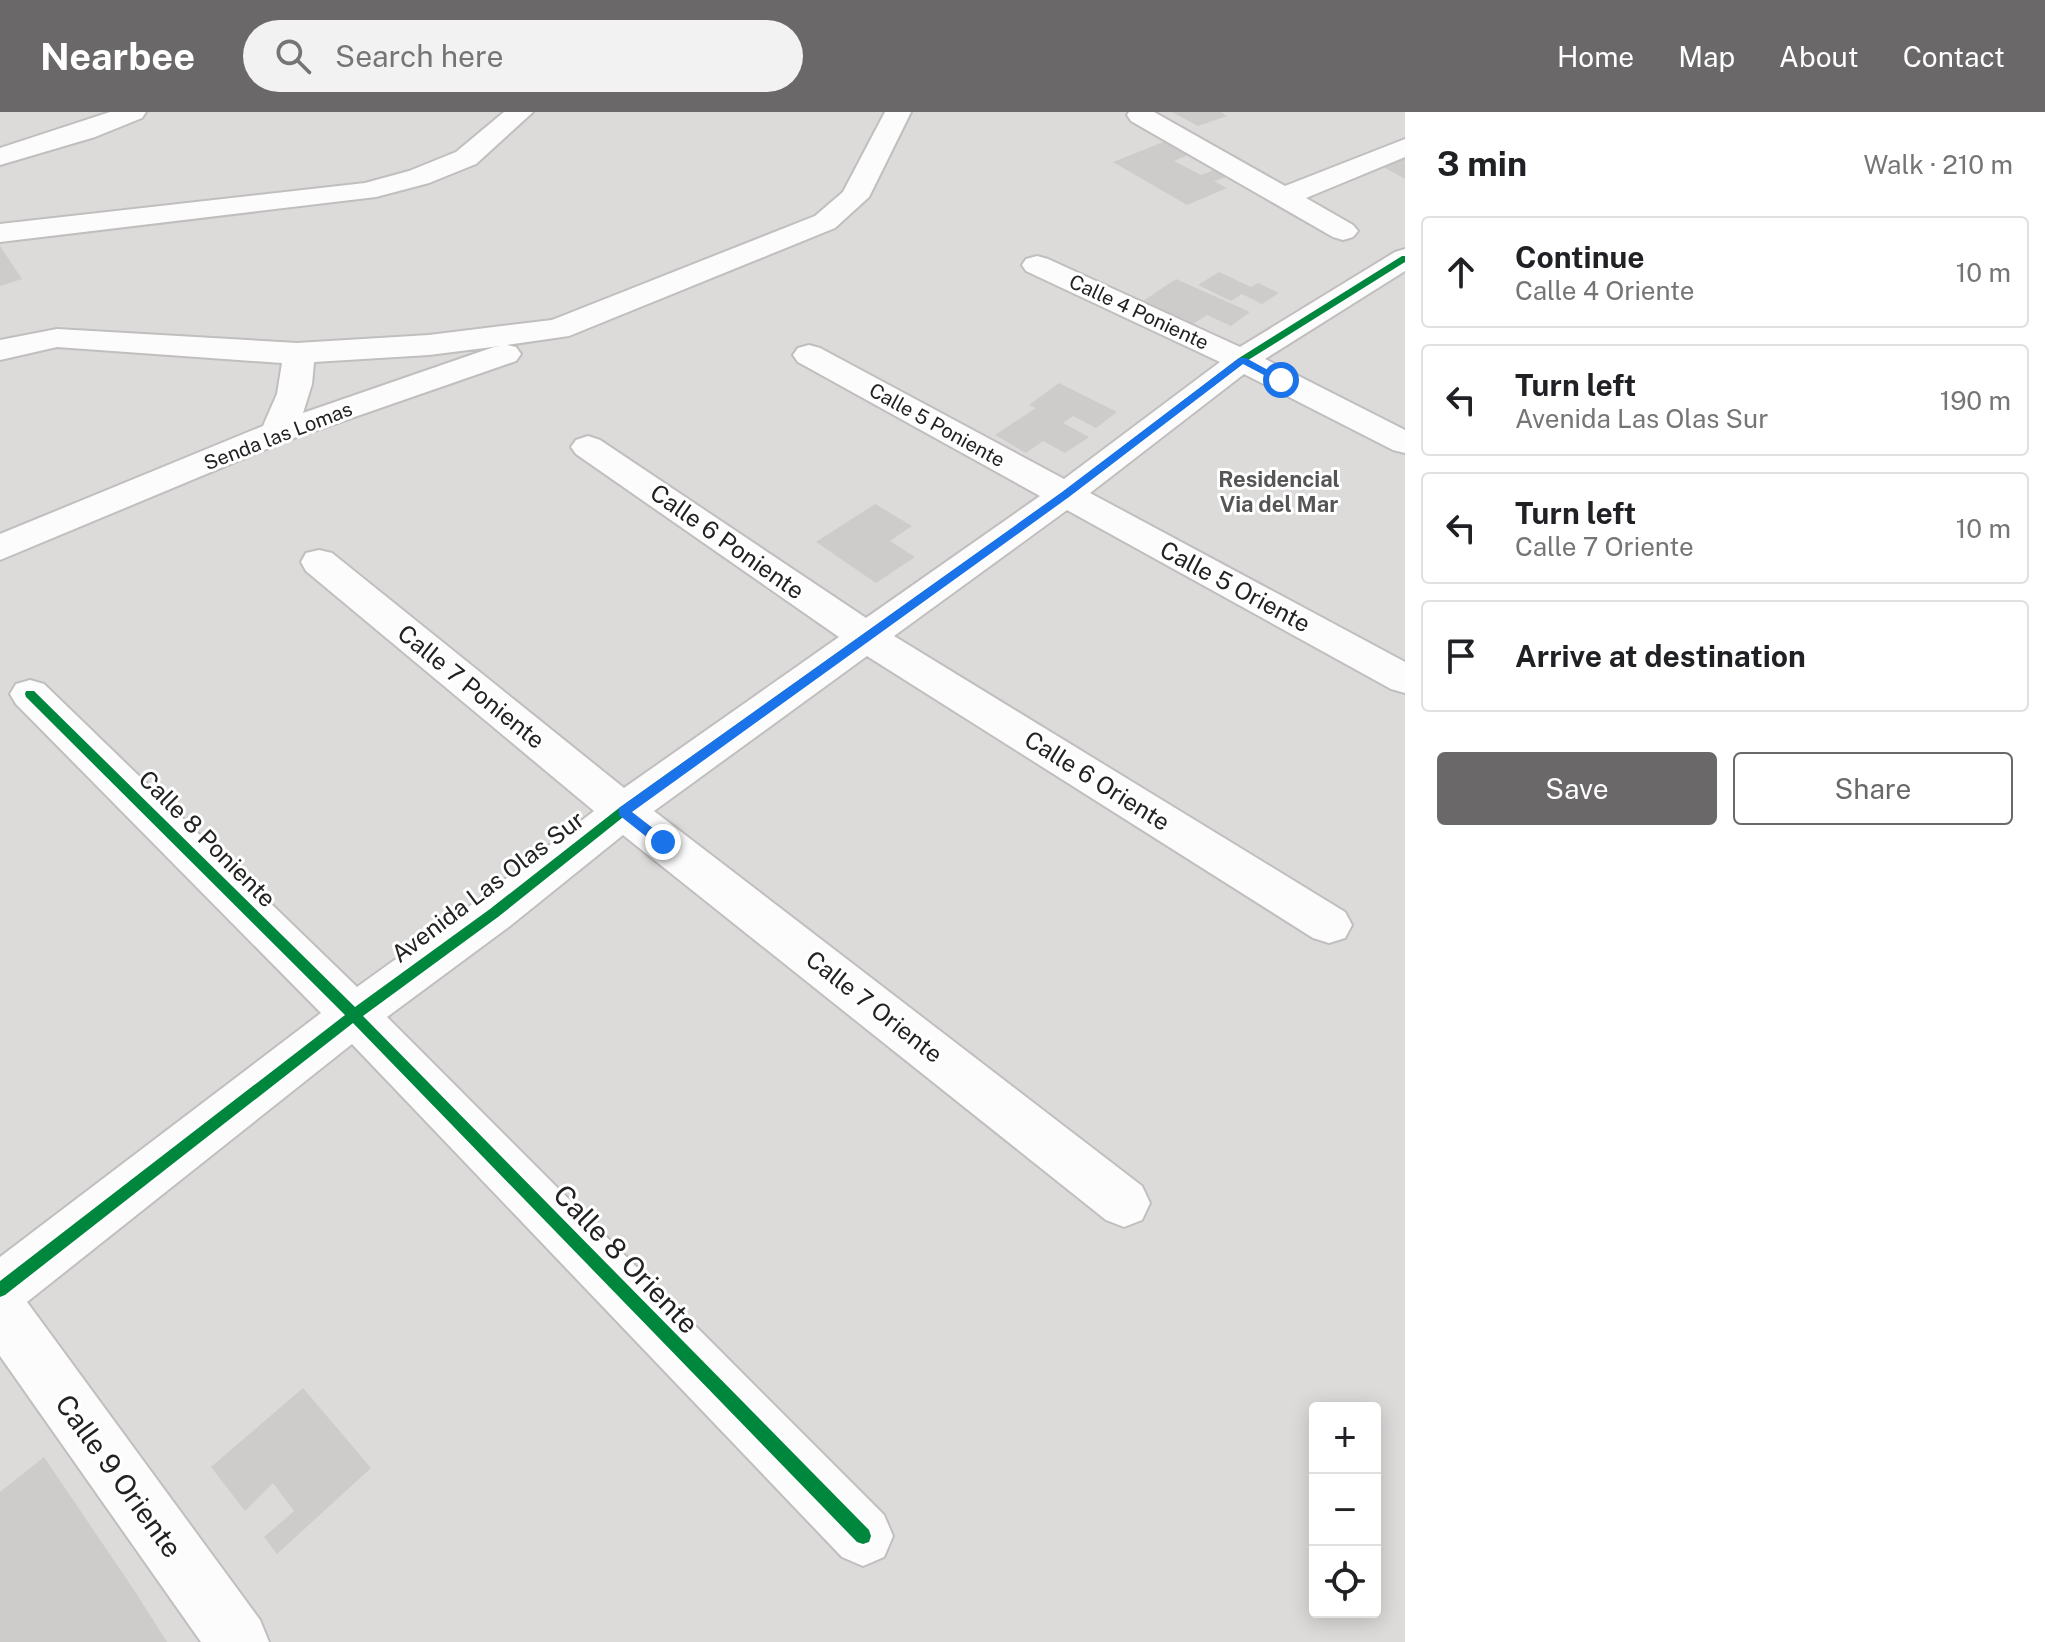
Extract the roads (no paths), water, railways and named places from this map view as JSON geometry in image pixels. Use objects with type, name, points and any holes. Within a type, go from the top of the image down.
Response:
[{"type":"street","points":[[0,157],[86,131],[133,112]]},
{"type":"street","points":[[0,233],[366,191],[419,177],[466,158],[520,112]]},
{"type":"street","points":[[0,350],[57,338],[297,353],[429,345],[558,329],[825,222],[855,197],[878,157],[898,112]]},
{"type":"street","points":[[1149,112],[1140,115],[1343,231]]},
{"type":"street","points":[[1283,197],[1405,147]]},
{"type":"street","name":"Avenida Las Olas Sur","points":[[0,1290],[623,811],[1065,495],[1242,360],[1402,262]]},
{"type":"street","name":"Calle 4 Poniente","points":[[1037,265],[1242,360],[1405,443]]},
{"type":"street","name":"Senda las Lomas","points":[[0,548],[276,433],[514,351],[558,329]]},
{"type":"street","points":[[276,433],[290,406],[300,367],[297,353]]},
{"type":"street","name":"Calle 5 Poniente","points":[[809,355],[1065,495]]},
{"type":"street","name":"Calle 6 Poniente","points":[[588,447],[866,637]]},
{"type":"street","name":"Calle 5 Oriente","points":[[1065,495],[1405,679]]},
{"type":"street","name":"Calle 7 Poniente","points":[[319,562],[623,811]]},
{"type":"street","name":"Calle 6 Oriente","points":[[866,637],[1329,925]]},
{"type":"street","name":"Calle 8 Poniente","points":[[30,694],[354,1015]]},
{"type":"street","name":"Calle 7 Oriente","points":[[623,811],[1124,1203]]},
{"type":"street","name":"Calle 8 Oriente","points":[[354,1015],[863,1536]]},
{"type":"street","name":"Calle 9 Oriente","points":[[0,1310],[238,1642]]},
{"type":"district","name":"Residencial Via del Mar","points":[[1279,492]]}]
